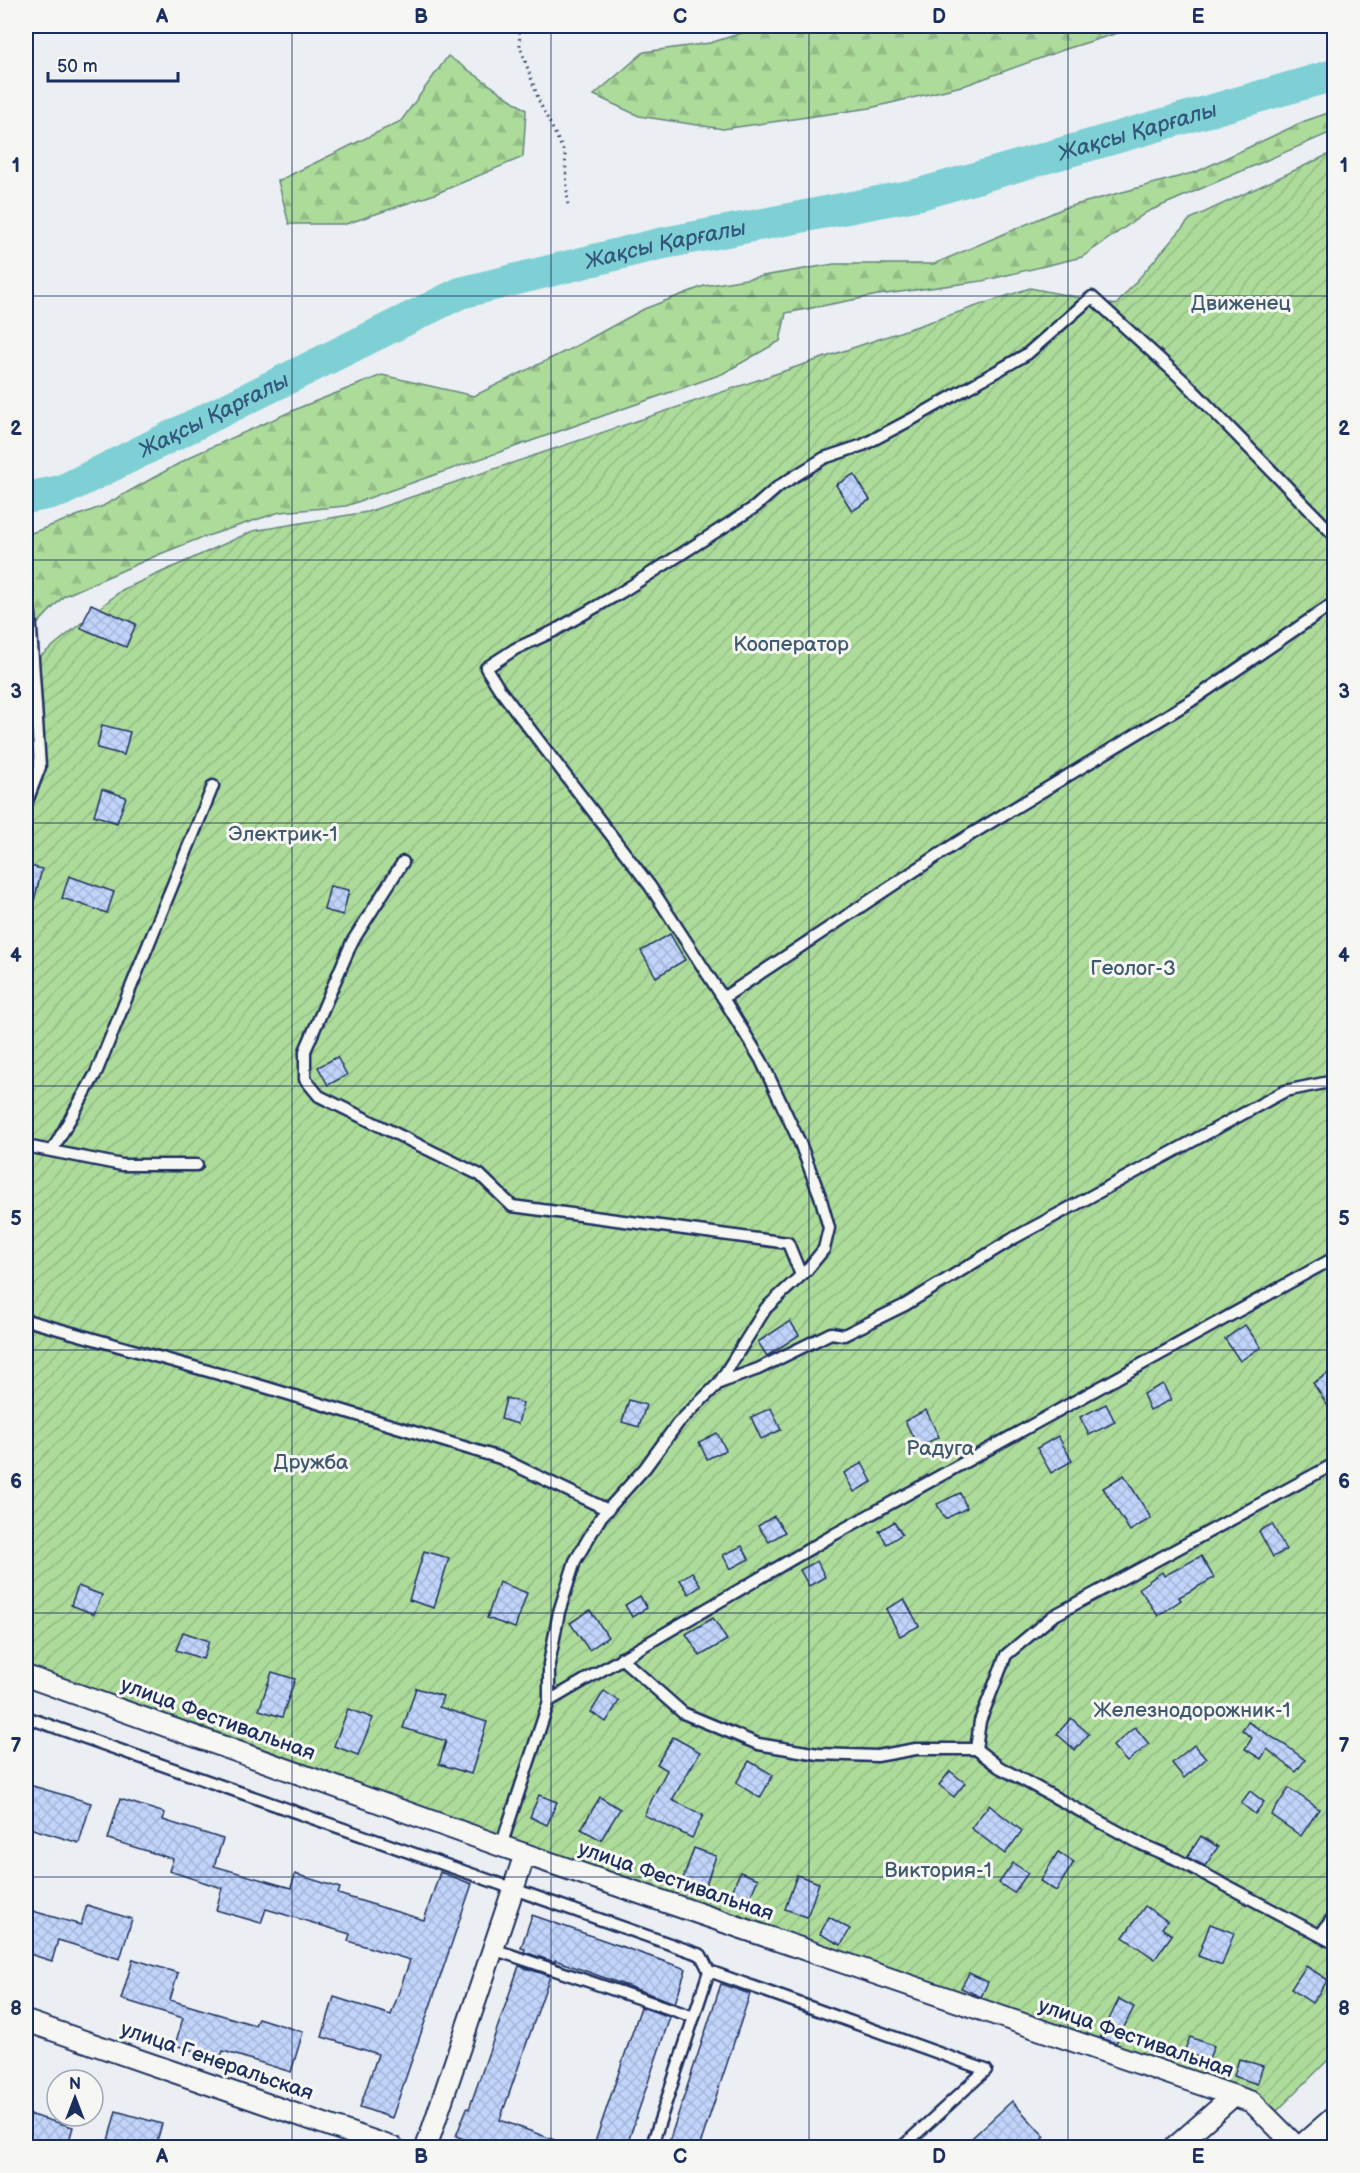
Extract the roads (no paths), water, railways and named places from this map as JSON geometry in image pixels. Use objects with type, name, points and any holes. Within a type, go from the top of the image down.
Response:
[{"type":"street","name":"улица Фестивальная","points":[[26,1676],[501,1846],[1252,2102],[1298,2148]]},
{"type":"street","points":[[426,2148],[525,1854]]},
{"type":"street","name":"улица Генеральская","points":[[26,2021],[394,2148]]},
{"type":"street","points":[[1174,2148],[1233,2096]]},
{"type":"street","points":[[1303,2148],[1335,2121]]},
{"type":"lane","points":[[501,1846],[549,1701],[549,1664],[559,1612],[576,1561],[601,1517],[645,1468],[678,1423],[719,1383],[766,1308],[801,1275],[824,1249],[829,1228],[800,1143],[761,1060],[650,886],[500,690],[486,668],[620,592],[755,507],[779,486],[824,458],[863,445],[1027,354],[1092,297],[1185,382],[1335,535]]},
{"type":"lane","points":[[723,998],[955,844],[1191,701],[1335,603]]},
{"type":"lane","points":[[26,804],[40,767],[30,614]]},
{"type":"lane","points":[[52,1151],[96,1074],[213,786]]},
{"type":"lane","points":[[403,862],[352,942],[305,1051],[305,1079],[319,1096],[480,1175],[512,1206],[788,1243],[801,1275]]},
{"type":"lane","points":[[719,1383],[758,1369],[831,1333],[844,1335],[905,1305],[1014,1238],[1285,1091],[1335,1081]]},
{"type":"lane","points":[[26,1146],[122,1165],[197,1165]]},
{"type":"lane","points":[[549,1701],[835,1534],[1335,1258]]},
{"type":"lane","points":[[26,1320],[258,1385],[500,1458],[608,1510]]},
{"type":"lane","points":[[976,1749],[980,1721],[1006,1655],[1053,1616],[1335,1464]]},
{"type":"lane","points":[[621,1658],[683,1713],[758,1744],[818,1754],[877,1756],[916,1749],[976,1749],[999,1767],[1335,1943]]},
{"type":"lane","points":[[26,1717],[701,1955],[709,1971],[986,2070],[901,2148]]},
{"type":"lane","points":[[1321,1934],[1335,1916]]},
{"type":"lane","points":[[493,1949],[694,2017]]},
{"type":"lane","points":[[651,2148],[709,1971]]},
{"type":"waterway","name":"Жақсы Қарғалы","points":[[26,498],[61,491],[460,293],[659,244],[920,194],[1334,75]]},
{"type":"park label","name":"Движенец","points":[[1241,303]]},
{"type":"park label","name":"Кооператор","points":[[791,644]]},
{"type":"park label","name":"Электрик-1","points":[[283,834]]},
{"type":"park label","name":"Геолог-3","points":[[1133,968]]},
{"type":"park label","name":"Радуга","points":[[940,1448]]},
{"type":"park label","name":"Дружба","points":[[311,1462]]},
{"type":"park label","name":"Железнодорожник-1","points":[[1192,1710]]},
{"type":"park label","name":"Виктория-1","points":[[938,1870]]}]
